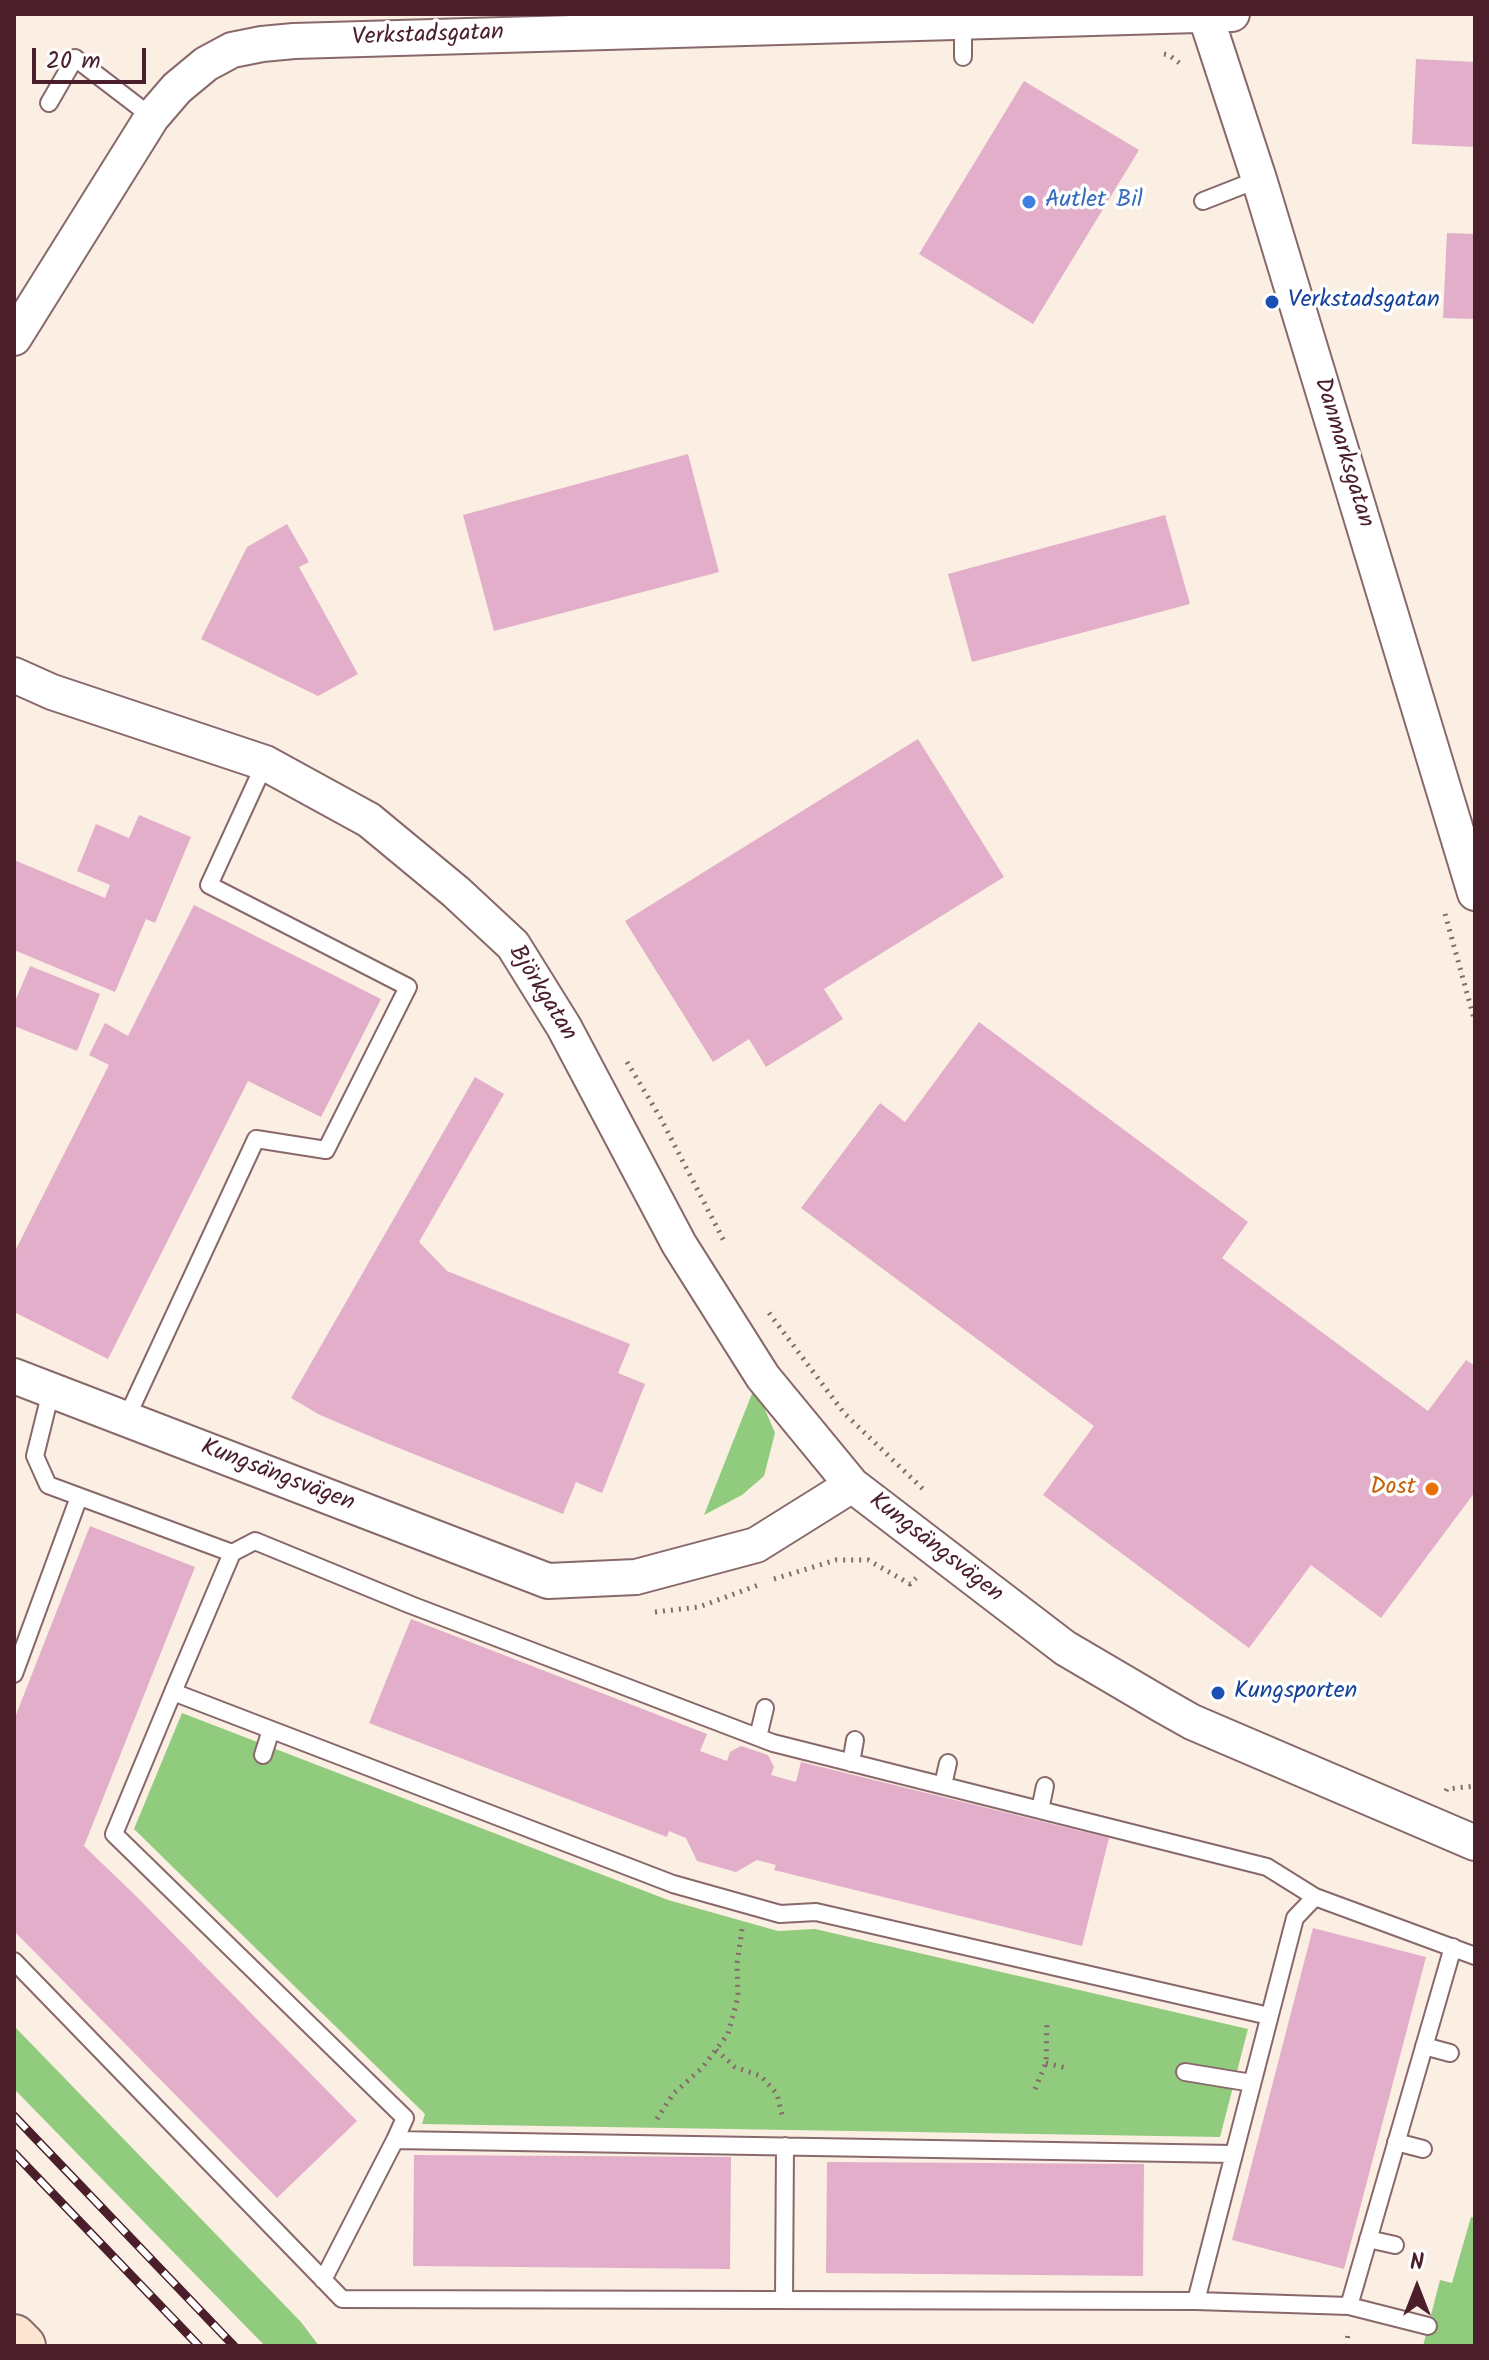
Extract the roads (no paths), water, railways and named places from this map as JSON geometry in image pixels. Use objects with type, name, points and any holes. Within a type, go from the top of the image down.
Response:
[{"type":"main road","points":[[14,2337],[23,2346]]},
{"type":"street","name":"Verkstadsgatan","points":[[14,338],[152,117],[177,88],[206,64],[232,50],[294,41],[516,24],[963,22],[1214,15]]},
{"type":"street","name":"Danmarksgatan","points":[[1214,15],[1259,179],[1475,889]]},
{"type":"street","name":"Björkgatan","points":[[14,675],[52,692],[265,763],[369,820],[456,892],[513,945],[564,1027],[688,1258],[763,1377],[852,1485]]},
{"type":"street","name":"Kungsängsvägen","points":[[14,1376],[548,1581],[636,1577],[756,1545],[852,1485],[1065,1648],[1162,1705],[1192,1722],[1475,1843]]},
{"type":"lane","points":[[963,22],[963,57]]},
{"type":"lane","points":[[49,103],[75,58],[152,117]]},
{"type":"lane","points":[[1203,201],[1259,179]]},
{"type":"lane","points":[[126,1419],[256,1139],[326,1150],[408,987],[209,885],[265,763]]},
{"type":"lane","points":[[51,1391],[35,1456],[48,1485],[232,1553]]},
{"type":"lane","points":[[14,1674],[79,1497]]},
{"type":"lane","points":[[323,2280],[405,2118],[114,1834],[232,1553],[255,1541],[425,1610],[773,1743],[1267,1867],[1315,1897],[1475,1956]]},
{"type":"lane","points":[[173,1692],[673,1884],[780,1914],[816,1912],[1269,2016]]},
{"type":"lane","points":[[758,1737],[765,1708]]},
{"type":"lane","points":[[263,1755],[271,1730]]},
{"type":"lane","points":[[851,1763],[855,1740]]},
{"type":"lane","points":[[943,1785],[948,1763]]},
{"type":"lane","points":[[1040,1810],[1045,1786]]},
{"type":"lane","points":[[1196,2301],[1295,1918],[1315,1897]]},
{"type":"lane","points":[[1349,2306],[1453,1947]]},
{"type":"lane","points":[[14,1961],[342,2299],[1196,2301],[1349,2306],[1428,2326]]},
{"type":"lane","points":[[1424,2046],[1450,2053]]},
{"type":"lane","points":[[1185,2072],[1252,2083]]},
{"type":"lane","points":[[395,2140],[1233,2154]]},
{"type":"lane","points":[[1396,2142],[1423,2149]]},
{"type":"lane","points":[[784,2300],[785,2146]]},
{"type":"lane","points":[[1368,2239],[1395,2245]]},
{"type":"railway","points":[[14,2116],[234,2346]]},
{"type":"railway","points":[[14,2153],[199,2346]]},
{"type":"place","name":"Autlet Bil","points":[[1029,202]]},
{"type":"place","name":"Verkstadsgatan","points":[[1272,302]]},
{"type":"place","name":"Dost","points":[[1432,1489]]},
{"type":"place","name":"Kungsporten","points":[[1218,1693]]}]
